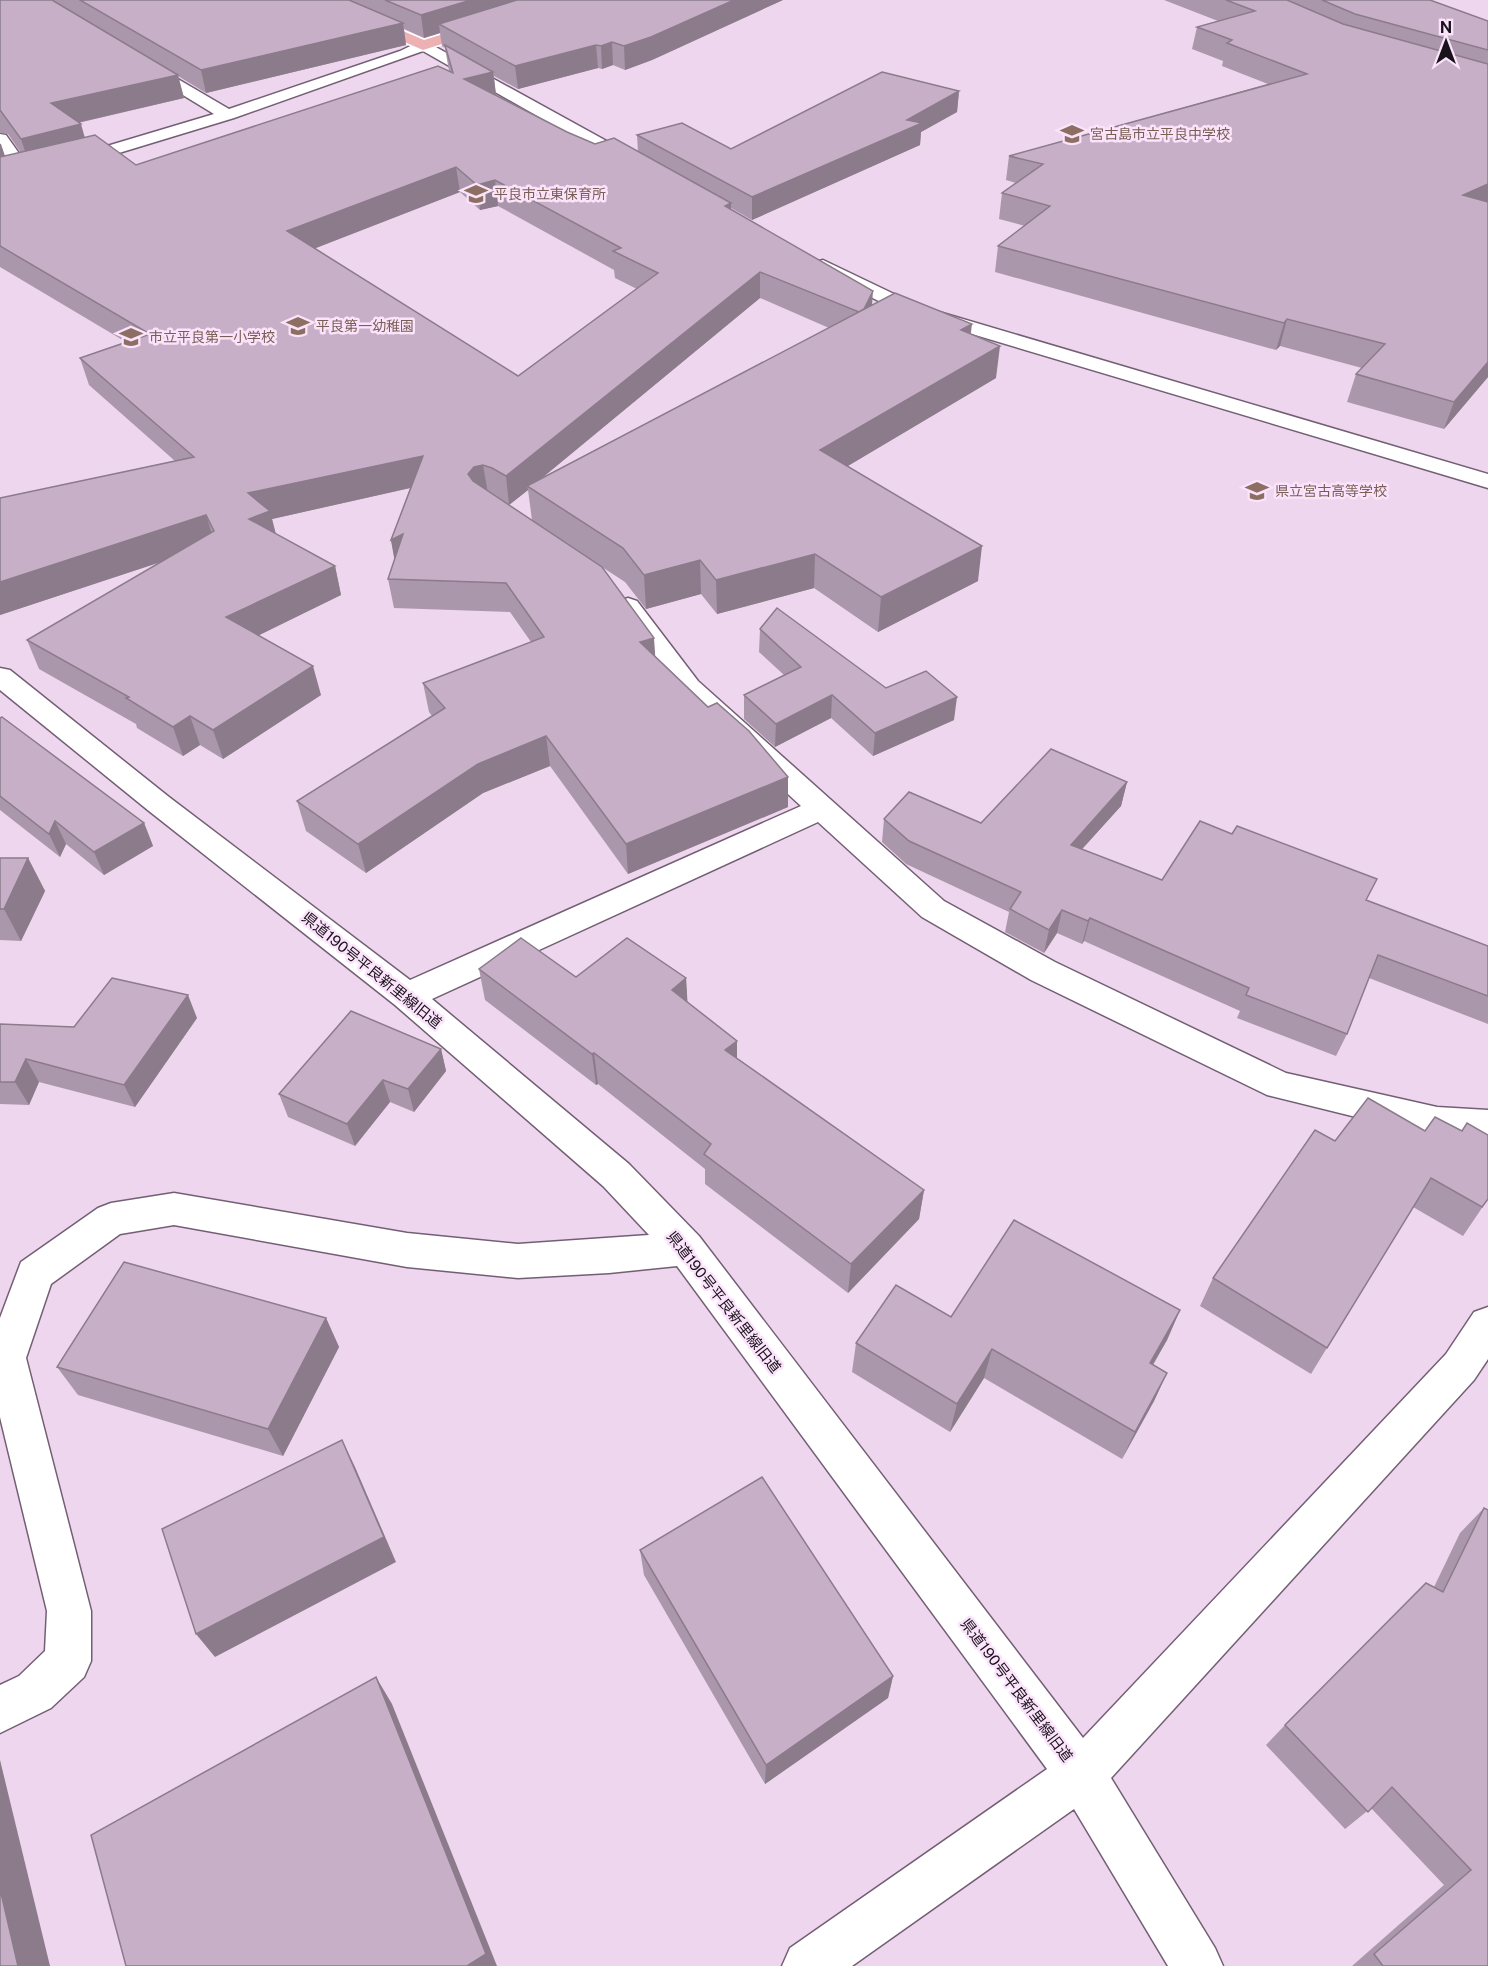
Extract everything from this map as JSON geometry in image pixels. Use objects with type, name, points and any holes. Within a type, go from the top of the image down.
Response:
[{"type":"main road","points":[[319,0],[423,45],[567,0]]},
{"type":"street","points":[[0,178],[108,153],[228,115],[405,54],[423,45],[651,173]]},
{"type":"street","points":[[132,58],[228,115]]},
{"type":"street","points":[[0,139],[24,173]]},
{"type":"street","points":[[806,258],[912,310],[1488,482]]},
{"type":"street","points":[[615,589],[688,687],[933,909],[1043,971],[1279,1085],[1437,1122],[1488,1125]]},
{"type":"street","name":"県道190号平良新里線旧道","points":[[0,676],[168,811],[407,996],[616,1175],[686,1248],[1081,1775],[1197,1966]]},
{"type":"street","points":[[407,996],[820,808]]},
{"type":"street","points":[[0,1710],[34,1692],[68,1661],[69,1641],[69,1611],[6,1358],[35,1274],[111,1219],[174,1209],[407,1250],[518,1261],[609,1256],[686,1248]]},
{"type":"street","points":[[808,1966],[1081,1775],[1460,1367],[1488,1325]]},
{"type":"building","points":[[0,0],[52,0],[178,75],[51,103],[81,124],[21,139],[0,110]]},
{"type":"building","points":[[80,0],[349,0],[403,23],[201,70]]},
{"type":"building","points":[[385,0],[471,0],[421,15]]},
{"type":"building","points":[[517,0],[734,0],[651,37],[624,46],[612,42],[515,66],[439,24]]},
{"type":"building","points":[[1226,0],[1287,0],[1343,24],[1488,64],[1488,184],[1463,195],[1488,202],[1488,362],[1454,402],[1356,374],[1385,344],[1287,319],[1284,323],[998,246],[1050,206],[1002,193],[1043,164],[1009,156],[1307,74],[1227,43],[1232,40],[1197,27],[1255,11]]},
{"type":"building","points":[[1322,0],[1430,0],[1488,21],[1488,50],[1355,14]]},
{"type":"building","points":[[445,45],[493,72],[464,79],[595,144],[614,138],[731,203],[725,206],[873,291],[864,309],[859,312],[760,272],[506,476],[483,465],[474,467],[468,474],[473,481],[602,567],[654,638],[640,642],[708,707],[717,703],[749,731],[788,777],[626,844],[546,736],[478,764],[358,844],[297,801],[445,708],[423,683],[544,637],[506,583],[388,579],[403,534],[391,540],[423,456],[248,493],[270,511],[249,519],[335,566],[226,617],[313,666],[213,730],[190,716],[173,727],[126,698],[129,697],[27,640],[214,531],[206,515],[0,582],[0,498],[194,457],[80,358],[150,334],[0,246],[0,157],[95,135],[136,165],[438,66],[453,73]],"holes":[[[456,167],[477,185],[495,180],[621,248],[613,251],[658,273],[518,376],[287,231]]]},
{"type":"building","points":[[882,72],[959,91],[907,120],[922,123],[752,197],[637,135],[682,123],[731,149]]},
{"type":"building","points":[[895,293],[972,324],[961,330],[1000,346],[820,450],[982,546],[881,597],[815,554],[716,580],[700,560],[644,575],[623,548],[527,486]]},
{"type":"building","points":[[777,608],[886,688],[926,671],[957,697],[875,733],[832,695],[776,724],[744,695],[801,667],[760,629]]},
{"type":"building","points":[[2,717],[144,823],[94,852],[55,821],[49,834],[0,796],[0,718]]},
{"type":"building","points":[[1051,749],[1127,782],[1071,845],[1162,880],[1200,821],[1232,834],[1237,826],[1377,879],[1366,900],[1488,946],[1488,996],[1378,955],[1347,1034],[1246,995],[1249,988],[1090,918],[1088,921],[1062,910],[1049,930],[1010,909],[1021,892],[909,841],[884,819],[909,792],[981,823]]},
{"type":"building","points":[[0,858],[28,858],[4,909],[0,909]]},
{"type":"building","points":[[521,938],[576,977],[627,938],[686,978],[672,990],[737,1041],[725,1050],[924,1190],[851,1264],[704,1154],[711,1144],[594,1053],[592,1054],[479,969]]},
{"type":"building","points":[[112,978],[188,995],[124,1085],[26,1059],[15,1082],[0,1082],[0,1024],[74,1027]]},
{"type":"building","points":[[351,1011],[441,1049],[408,1089],[383,1080],[347,1124],[279,1094]]},
{"type":"building","points":[[1368,1098],[1425,1131],[1435,1117],[1462,1131],[1467,1123],[1488,1135],[1488,1199],[1482,1207],[1431,1178],[1327,1348],[1213,1278],[1315,1130],[1335,1141]]},
{"type":"building","points":[[1014,1220],[1180,1310],[1150,1363],[1167,1373],[1135,1432],[992,1349],[957,1404],[856,1343],[896,1285],[951,1317]]},
{"type":"building","points":[[124,1262],[326,1318],[268,1429],[57,1367]]},
{"type":"building","points":[[342,1440],[384,1537],[196,1634],[162,1529]]},
{"type":"building","points":[[762,1477],[893,1676],[766,1765],[640,1550]]},
{"type":"building","points":[[1484,1508],[1488,1510],[1488,1966],[1383,1966],[1374,1954],[1471,1870],[1392,1787],[1368,1812],[1285,1725],[1426,1583],[1443,1592]]},
{"type":"building","points":[[376,1677],[486,1954],[467,1966],[126,1966],[91,1835]]},
{"type":"building","points":[[0,1889],[18,1966],[0,1966]]},
{"type":"place","name":"宮古島市立平良中学校","points":[[1072,134]]},
{"type":"place","name":"平良市立東保育所","points":[[476,194]]},
{"type":"place","name":"平良第一幼稚園","points":[[298,326]]},
{"type":"place","name":"市立平良第一小学校","points":[[131,337]]},
{"type":"place","name":"県立宮古高等学校","points":[[1257,491]]}]
